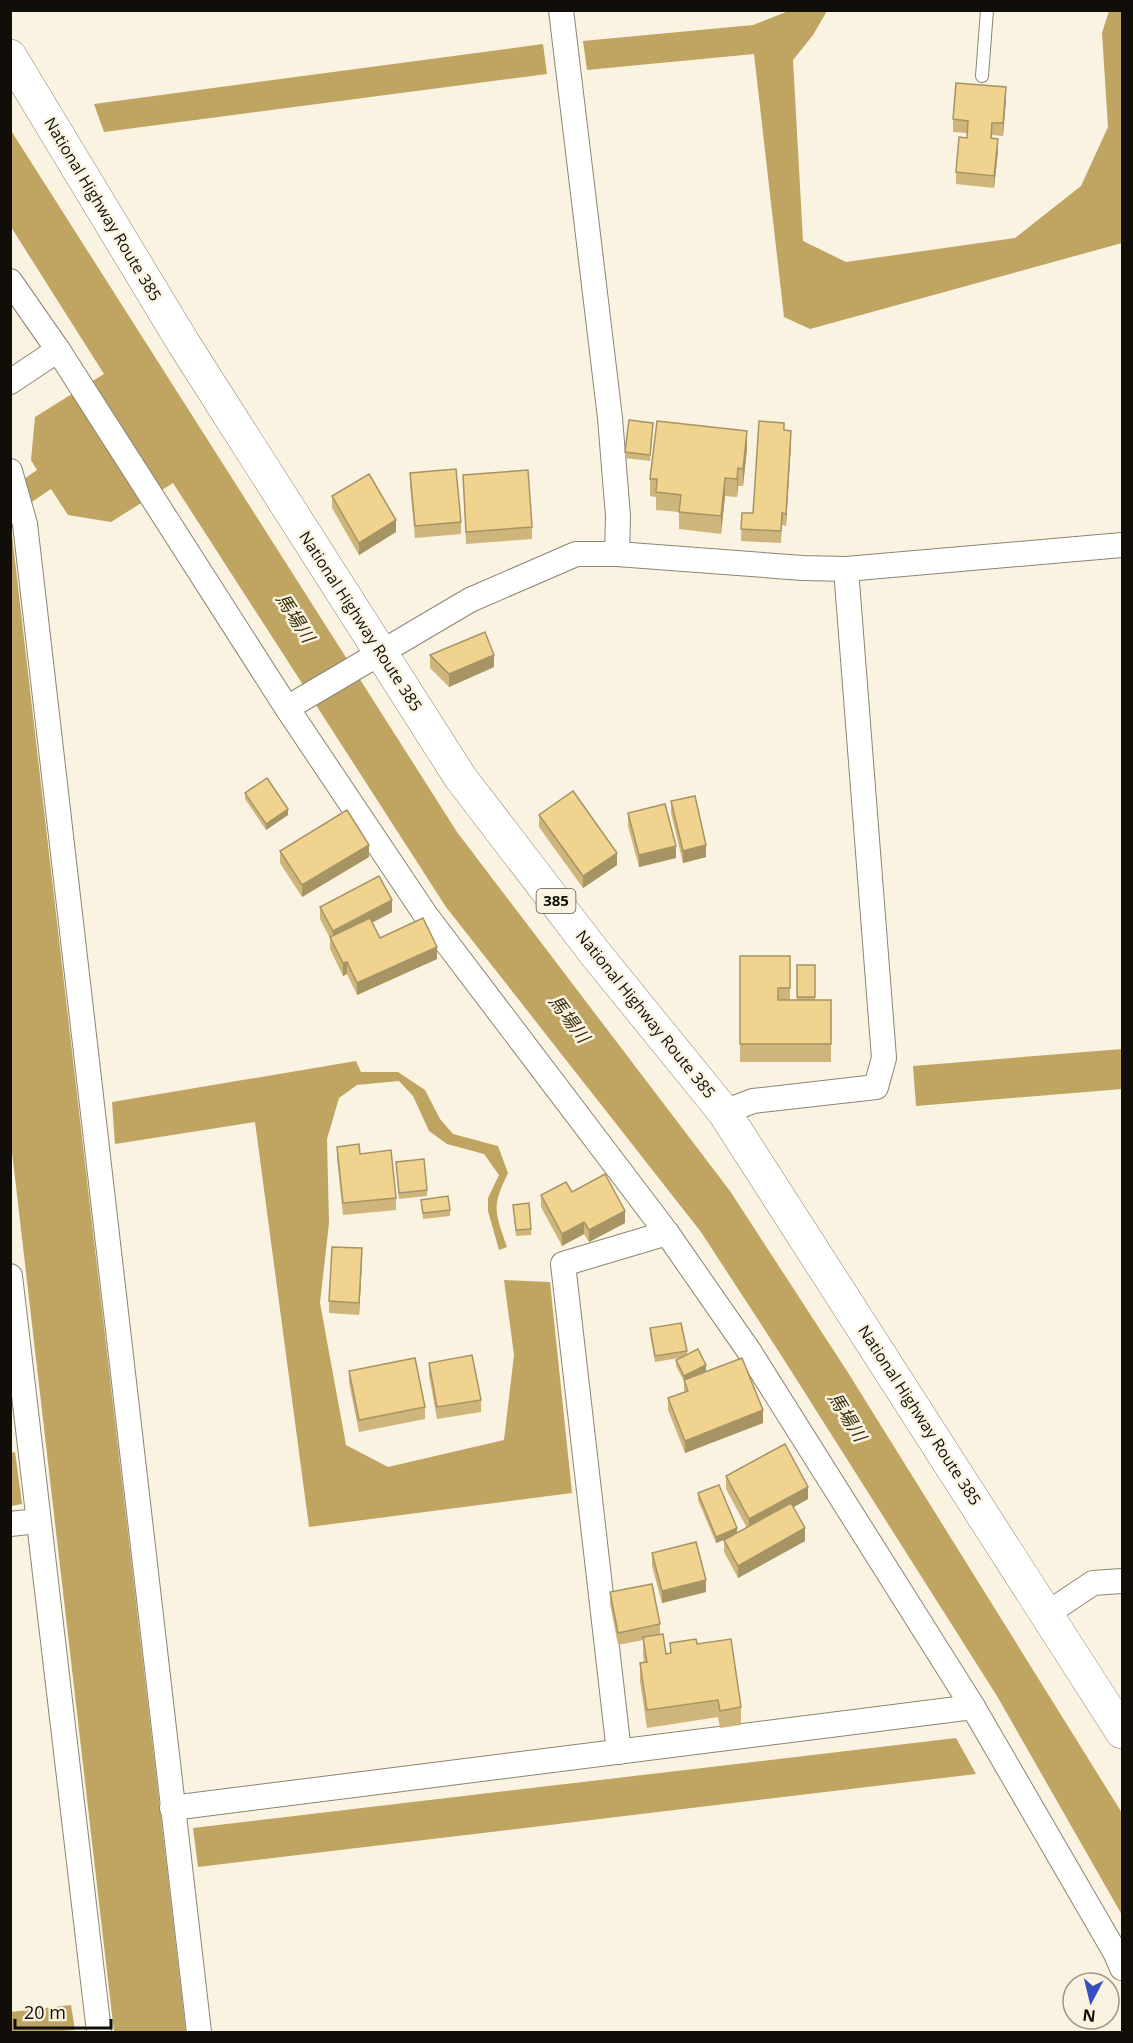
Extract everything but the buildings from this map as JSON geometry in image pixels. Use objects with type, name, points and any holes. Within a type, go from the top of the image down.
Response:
[{"type":"highway","name":"National Highway Route 385","points":[[10,56],[371,658],[594,952],[724,1112],[1048,1613],[1122,1732]]},
{"type":"street","points":[[561,10],[610,418],[618,516],[617,554]]},
{"type":"street","points":[[10,281],[292,704],[425,914],[667,1233],[749,1351],[973,1707],[1115,1952],[1122,1968]]},
{"type":"street","points":[[10,382],[58,350]]},
{"type":"street","points":[[12,475],[28,548],[199,2032]]},
{"type":"street","points":[[292,704],[470,600],[576,554],[617,554],[803,568],[846,568],[1122,545]]},
{"type":"street","points":[[724,1112],[753,1101],[876,1087],[884,1058],[846,568]]},
{"type":"street","points":[[619,1752],[563,1264],[667,1233]]},
{"type":"street","points":[[10,1276],[99,2032]]},
{"type":"street","points":[[10,1524],[38,1521]]},
{"type":"street","points":[[1048,1613],[1093,1583],[1122,1581]]},
{"type":"street","points":[[172,1808],[973,1707]]},
{"type":"lane","points":[[982,76],[987,10]]},
{"type":"water","points":[[791,10],[827,11],[813,35],[793,60],[803,241],[846,262],[1015,238],[1081,186],[1108,127],[1102,33],[1109,11],[1122,11],[1122,243],[810,329],[784,317],[754,54],[587,70],[583,41],[753,25]]},
{"type":"water","points":[[543,44],[547,74],[104,132],[94,104]]},
{"type":"water","name":"馬場川","points":[[10,129],[457,832],[730,1191],[847,1371],[1122,1813],[1122,1915],[997,1696],[701,1232],[446,907],[173,483],[111,522],[68,515],[51,489],[11,516],[11,488],[37,470],[31,460],[35,417],[104,374],[11,227]]},
{"type":"water","points":[[10,532],[186,2032],[114,2032],[11,1143]]},
{"type":"water","points":[[1122,1049],[1122,1089],[916,1106],[913,1066]]},
{"type":"water","points":[[356,1061],[361,1072],[398,1072],[425,1090],[440,1119],[453,1134],[498,1146],[508,1173],[497,1202],[498,1217],[507,1247],[499,1250],[488,1211],[488,1198],[499,1175],[484,1154],[447,1144],[429,1131],[413,1096],[399,1081],[357,1085],[339,1098],[327,1139],[329,1223],[320,1303],[346,1445],[388,1467],[504,1440],[514,1355],[504,1280],[550,1282],[572,1493],[309,1527],[255,1122],[115,1144],[112,1102]]},
{"type":"water","points":[[15,1452],[22,1504],[11,1506],[11,1453]]},
{"type":"water","points":[[956,1738],[976,1774],[198,1867],[193,1828]]},
{"type":"water","points":[[71,2005],[75,2030],[11,2032],[11,2012]]}]
